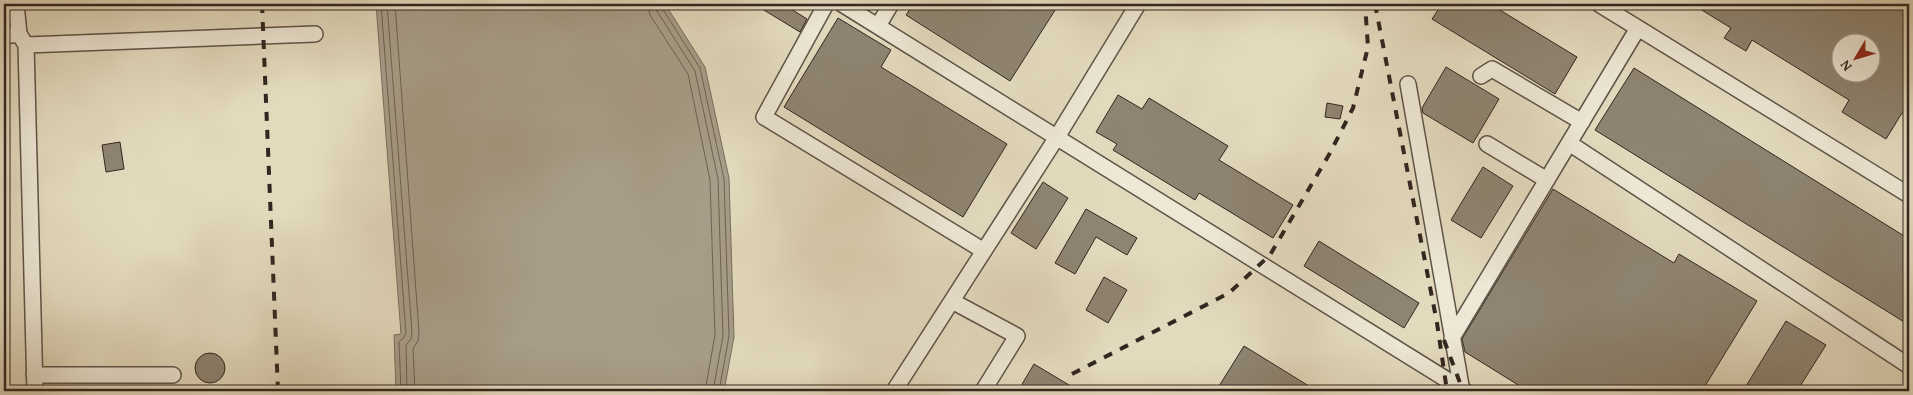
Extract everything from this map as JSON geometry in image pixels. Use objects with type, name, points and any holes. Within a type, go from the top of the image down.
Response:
[{"type":"street","points":[[16,4],[22,39],[35,391]]},
{"type":"street","points":[[826,4],[764,117],[984,252]]},
{"type":"street","points":[[842,4],[1463,391]]},
{"type":"street","points":[[878,26],[891,4]]},
{"type":"street","points":[[894,391],[1057,137],[1138,4]]},
{"type":"street","points":[[1599,4],[1909,195]]},
{"type":"street","points":[[1452,338],[1638,28]]},
{"type":"street","points":[[4,36],[22,39],[316,34]]},
{"type":"street","points":[[1481,76],[1492,69],[1582,122]]},
{"type":"street","points":[[1408,84],[1463,391]]},
{"type":"street","points":[[1569,143],[1909,366]]},
{"type":"street","points":[[1487,144],[1547,180]]},
{"type":"street","points":[[952,301],[1017,336],[983,391]]},
{"type":"street","points":[[34,375],[173,376]]},
{"type":"water","points":[[376,4],[665,4],[705,67],[729,178],[734,337],[724,391],[396,391],[394,335],[401,334]]},
{"type":"building","points":[[754,4],[783,4],[807,19],[800,32]]},
{"type":"building","points":[[914,4],[1059,4],[1010,81],[906,15]]},
{"type":"building","points":[[1442,4],[1490,4],[1577,57],[1555,94],[1432,19]]},
{"type":"building","points":[[1692,4],[1909,4],[1909,117],[1902,113],[1886,139],[1842,112],[1849,100],[1752,40],[1746,51],[1724,38],[1731,28]]},
{"type":"building","points":[[838,18],[891,50],[881,67],[1007,144],[963,217],[784,107]]},
{"type":"building","points":[[1446,67],[1499,99],[1473,143],[1423,113],[1422,108]]},
{"type":"building","points":[[1634,68],[1909,239],[1909,325],[1595,130]]},
{"type":"building","points":[[1118,95],[1142,109],[1149,98],[1228,146],[1219,160],[1293,205],[1273,238],[1199,193],[1195,200],[1113,150],[1117,144],[1096,132]]},
{"type":"building","points":[[1327,103],[1343,106],[1340,119],[1325,117]]},
{"type":"building","points":[[120,142],[124,169],[106,172],[102,145]]},
{"type":"building","points":[[1483,167],[1513,186],[1481,238],[1451,220]]},
{"type":"building","points":[[1043,182],[1068,198],[1036,249],[1011,233]]},
{"type":"building","points":[[1553,189],[1674,263],[1679,254],[1757,301],[1702,391],[1528,391],[1465,352],[1462,339]]},
{"type":"building","points":[[1086,209],[1137,238],[1127,255],[1096,237],[1075,274],[1055,263]]},
{"type":"building","points":[[1319,241],[1419,303],[1404,328],[1304,266]]},
{"type":"building","points":[[1104,277],[1127,290],[1108,323],[1086,310]]},
{"type":"building","points":[[1786,321],[1826,345],[1797,391],[1743,391]]},
{"type":"building","points":[[1244,346],[1317,391],[1216,391]]},
{"type":"building","points":[[210,353],[216,354],[224,362],[224,374],[216,382],[210,383],[204,382],[196,374],[195,368],[196,362],[204,354]]},
{"type":"building","points":[[1034,364],[1079,391],[1018,391]]},
{"type":"railway","points":[[262,4],[278,391]]},
{"type":"railway","points":[[1072,374],[1229,293],[1270,255],[1330,153],[1353,108],[1368,47],[1365,4]]},
{"type":"railway","points":[[1375,4],[1437,323],[1447,391]]},
{"type":"railway","points":[[1444,340],[1463,391]]}]
